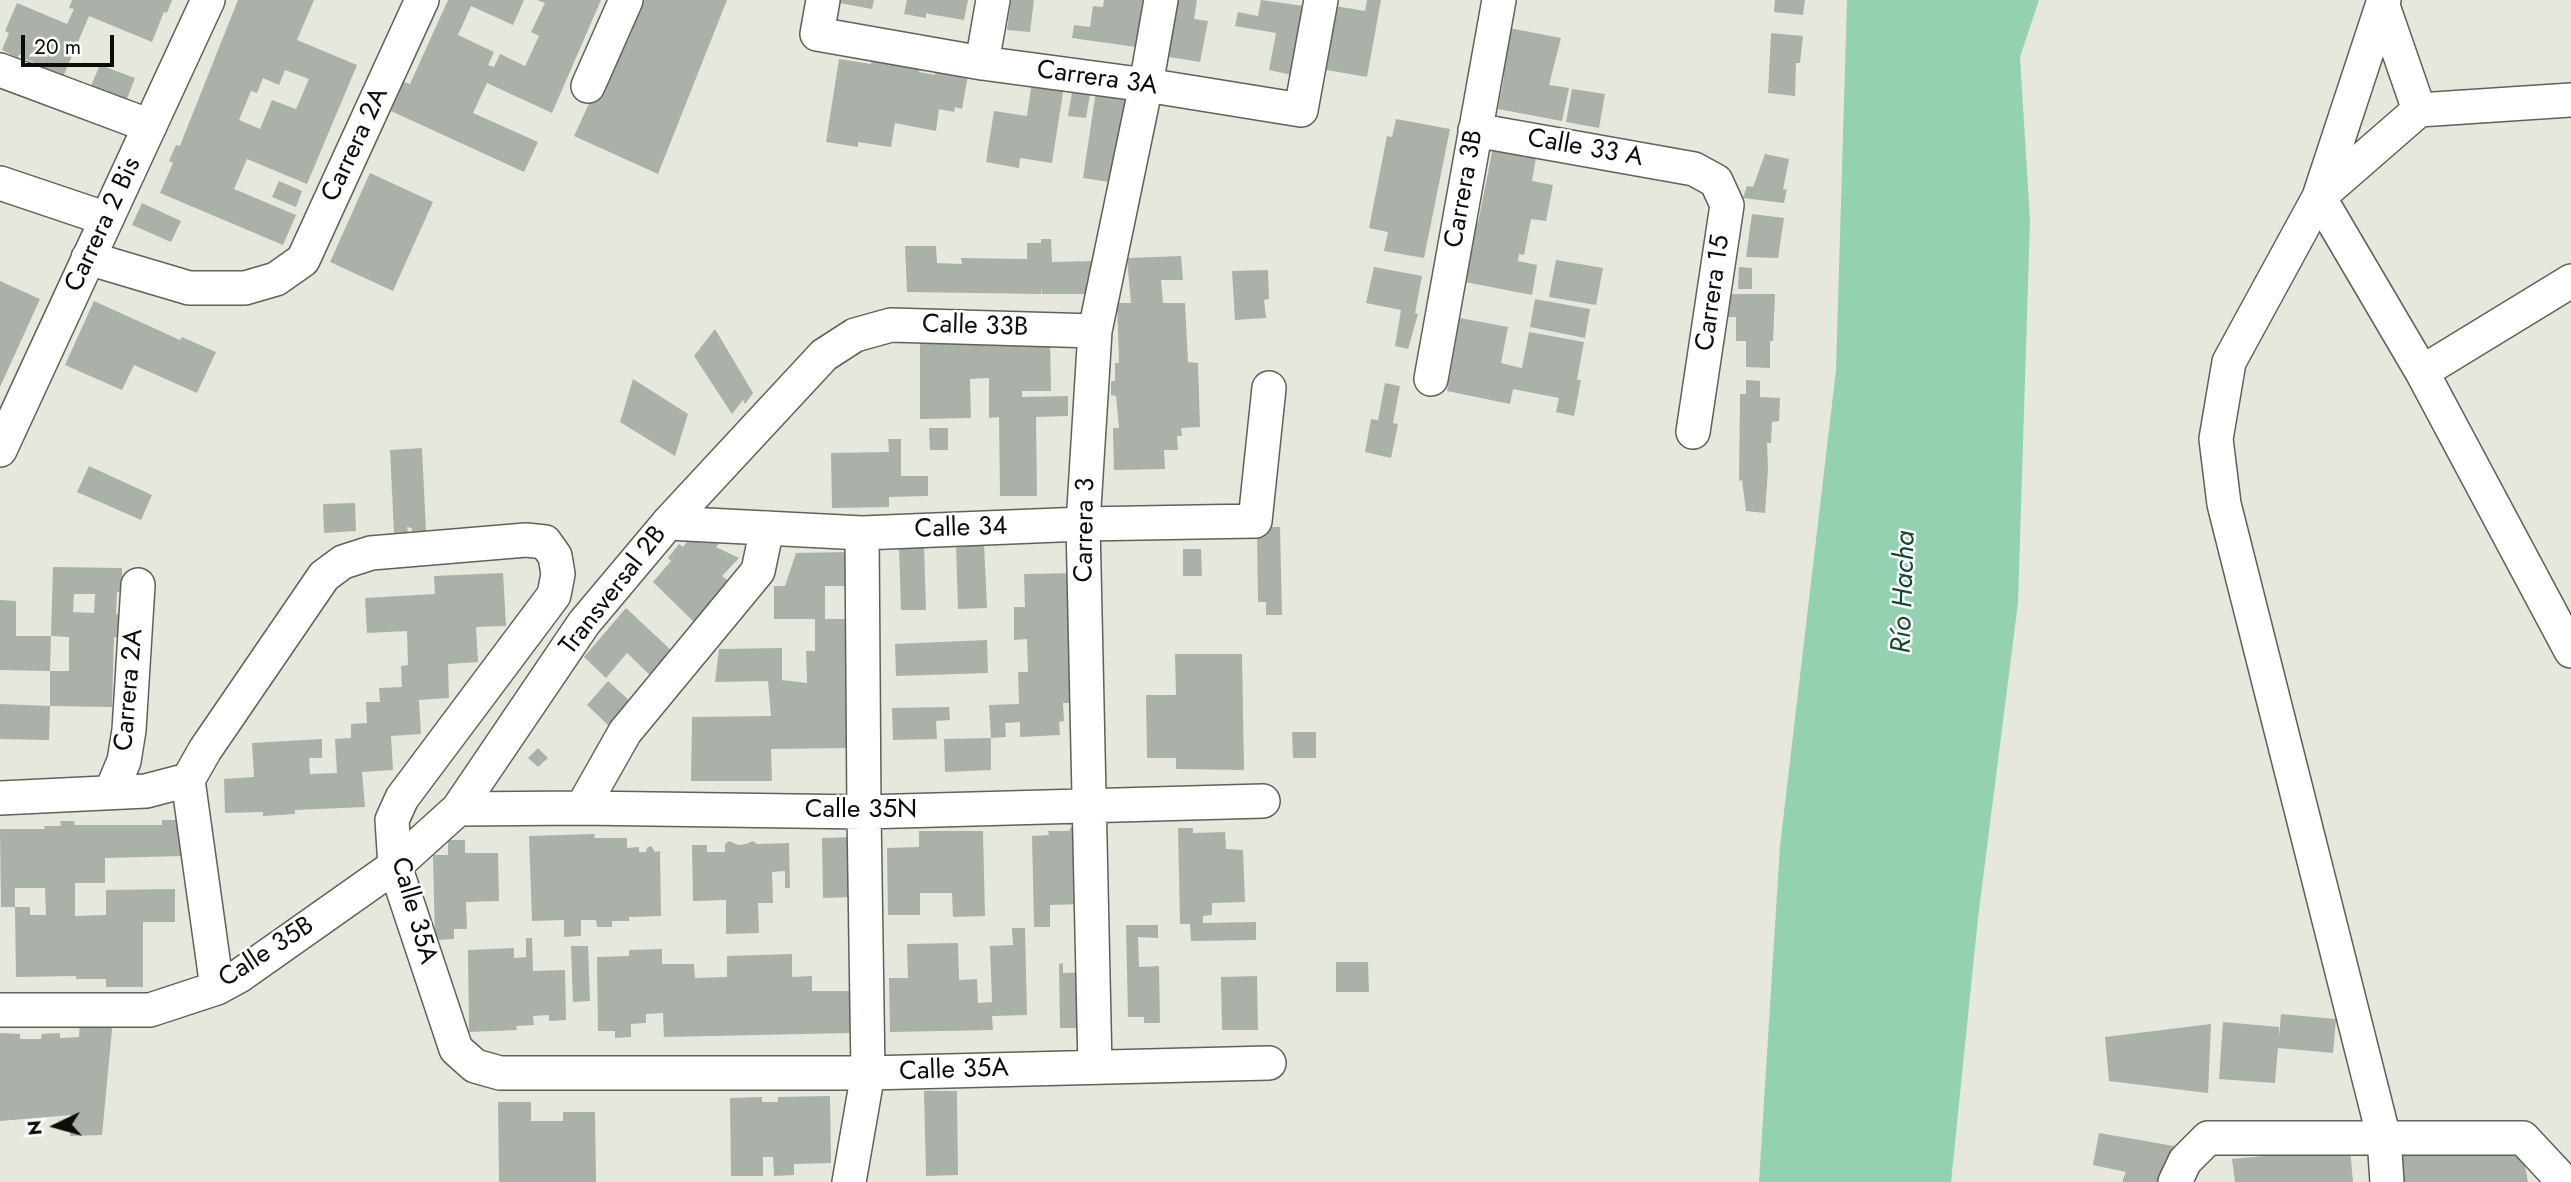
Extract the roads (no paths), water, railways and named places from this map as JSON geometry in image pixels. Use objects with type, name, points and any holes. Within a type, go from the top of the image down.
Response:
[{"type":"street","name":"Carrera 2 Bis","points":[[0,450],[208,0]]},
{"type":"street","name":"Carrera 2A","points":[[88,258],[188,288],[245,288],[276,279],[303,260],[422,0]]},
{"type":"street","points":[[588,86],[626,0]]},
{"type":"street","name":"Carrera 3A","points":[[823,0],[817,34],[982,63],[1146,85],[1301,110],[1321,0]]},
{"type":"street","points":[[982,63],[993,0]]},
{"type":"street","name":"Carrera 3","points":[[1094,1067],[1083,524],[1095,331],[1161,0]]},
{"type":"street","name":"Carrera 3B","points":[[1431,379],[1499,0]]},
{"type":"street","points":[[2383,3],[2419,110]]},
{"type":"street","points":[[2383,3],[2319,197],[2230,362],[2216,439],[2224,504],[2384,1138],[2388,1182]]},
{"type":"street","points":[[0,70],[150,126]]},
{"type":"street","points":[[2319,197],[2419,110],[2571,100]]},
{"type":"street","name":"Calle 33 A","points":[[1475,130],[1694,169]]},
{"type":"street","name":"Carrera 15","points":[[1693,432],[1727,205],[1716,181],[1694,169]]},
{"type":"street","points":[[0,183],[107,219]]},
{"type":"street","points":[[2319,197],[2422,372],[2571,651]]},
{"type":"street","points":[[2422,372],[2571,281]]},
{"type":"street","name":"Calle 33B","points":[[855,335],[891,325],[1095,331]]},
{"type":"street","name":"Transversal 2B","points":[[395,866],[458,809],[584,623],[668,523],[824,355],[855,335]]},
{"type":"street","name":"Calle 34","points":[[668,523],[862,533],[1255,520],[1269,388]]},
{"type":"street","points":[[582,808],[625,732],[758,571],[767,528]]},
{"type":"street","points":[[849,1182],[868,1073],[862,533]]},
{"type":"street","name":"Calle 35A","points":[[188,780],[205,750],[324,576],[343,562],[371,553],[526,540],[545,542],[555,556],[558,574],[554,595],[402,798],[392,820],[395,866],[456,1049],[475,1066],[500,1073],[868,1073],[1269,1063]]},
{"type":"street","name":"Carrera 2A","points":[[111,792],[124,761],[129,730],[138,585]]},
{"type":"street","points":[[0,798],[146,791],[188,780],[217,988]]},
{"type":"street","name":"Calle 35N","points":[[458,809],[864,812],[1264,801]]},
{"type":"street","name":"Calle 35B","points":[[0,1010],[150,1010],[217,988],[239,976],[395,866]]},
{"type":"street","points":[[2175,1182],[2185,1161],[2208,1138],[2524,1138],[2564,1182]]},
{"type":"water","name":"Río Hacha","points":[[1847,0],[2039,0],[2020,57],[2030,220],[2018,603],[1978,918],[1951,1182],[1759,1182],[1780,846],[1836,370]]}]
